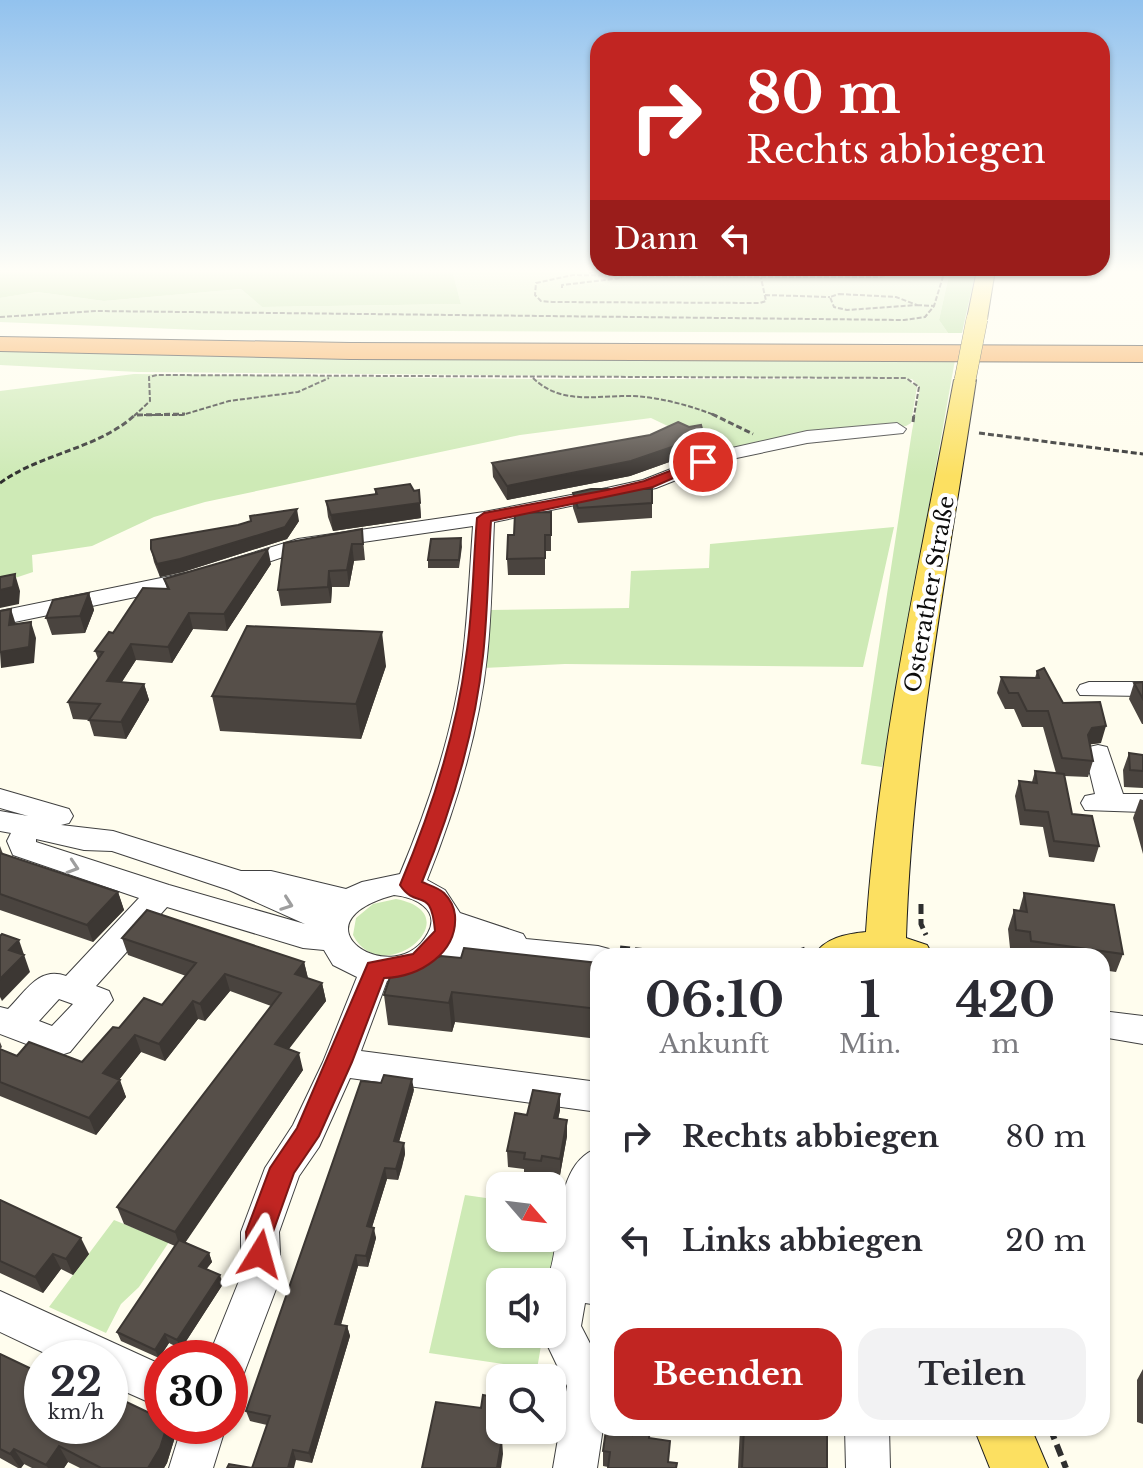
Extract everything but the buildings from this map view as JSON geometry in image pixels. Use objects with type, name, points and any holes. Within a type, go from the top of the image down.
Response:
[{"type":"highway","points":[[330,339],[1143,342]]},
{"type":"highway","points":[[0,344],[247,350],[1143,354]]},
{"type":"main road","name":"Osterather Straße","points":[[894,941],[911,701],[973,339]]},
{"type":"main road","points":[[860,948],[894,941]]},
{"type":"main road","points":[[1005,1436],[1019,1468]]},
{"type":"street","points":[[0,618],[189,581],[298,545],[484,518],[607,494],[649,484],[721,456],[768,445],[841,432],[897,429]]},
{"type":"street","points":[[410,885],[428,841],[464,718],[475,657],[484,518]]},
{"type":"street","points":[[1089,690],[1143,689]]},
{"type":"street","points":[[1098,753],[1102,802],[1143,803]]},
{"type":"street","points":[[0,798],[21,829],[28,852],[161,894],[303,936],[338,921],[377,886],[410,885],[436,898],[447,920],[446,931],[432,951],[407,965],[376,969],[347,959],[338,921],[271,882],[240,882],[113,841],[84,840],[21,829]]},
{"type":"street","points":[[7,1022],[58,1042],[97,1000],[72,991],[161,894]]},
{"type":"street","points":[[447,920],[534,951]]},
{"type":"street","points":[[432,951],[590,953]]},
{"type":"street","points":[[236,1340],[261,1276],[260,1232],[283,1168],[306,1136],[340,1062],[376,969]]},
{"type":"street","points":[[1110,1025],[1143,1030]]},
{"type":"street","points":[[340,1062],[590,1096]]},
{"type":"street","points":[[575,1468],[588,1384],[560,1328],[583,1283],[585,1185],[590,1177]]},
{"type":"street","points":[[0,1311],[62,1340]]},
{"type":"street","points":[[867,1436],[868,1468]]},
{"type":"street","points":[[191,1468],[198,1444]]},
{"type":"path","points":[[0,483],[36,462],[103,438],[137,415],[152,396],[149,377],[157,375],[906,378],[919,387],[917,409],[912,424],[897,429]]},
{"type":"path","points":[[137,415],[182,415],[229,401],[298,392],[331,377]]},
{"type":"path","points":[[533,378],[540,387],[566,396],[644,397],[677,404],[739,425],[768,445]]},
{"type":"path","points":[[974,432],[1143,454]]},
{"type":"path","points":[[1053,1436],[1066,1468]]},
{"type":"green space","points":[[0,351],[350,358],[955,360],[882,767],[861,764],[920,388],[912,379],[138,372],[0,365]]},
{"type":"green space","points":[[134,374],[528,379],[906,379],[917,387],[911,423],[906,426],[722,452],[651,418],[520,435],[205,502],[154,517],[92,546],[32,555],[33,572],[0,583],[0,391]]},
{"type":"green space","points":[[894,527],[863,667],[565,664],[483,668],[488,610],[629,608],[631,571],[709,568],[710,544]]},
{"type":"green space","points":[[396,899],[418,907],[426,919],[424,932],[415,944],[400,953],[383,956],[366,950],[353,935],[356,918],[373,904]]},
{"type":"green space","points":[[465,1195],[486,1198],[486,1252],[558,1252],[555,1268],[486,1268],[486,1348],[541,1348],[538,1364],[503,1364],[429,1353]]},
{"type":"green space","points":[[114,1220],[169,1242],[139,1287],[121,1304],[106,1333],[49,1307]]},
{"type":"route","points":[[260,1254],[260,1232],[283,1168],[306,1136],[340,1062],[376,969],[392,969],[420,960],[432,951],[446,931],[444,908],[425,890],[410,885],[428,841],[464,718],[475,657],[484,518],[649,484],[703,462]]}]
